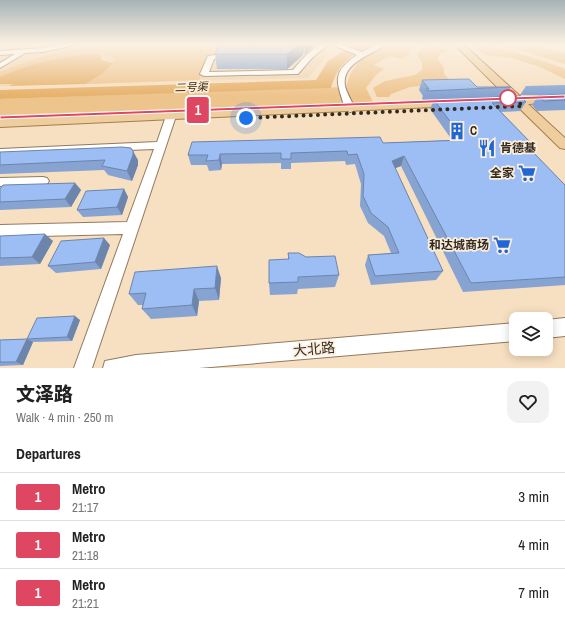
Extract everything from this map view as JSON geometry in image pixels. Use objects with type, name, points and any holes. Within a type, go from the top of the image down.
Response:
[{"type":"main road","points":[[476,61],[565,145]]},
{"type":"main road","points":[[492,105],[565,99]]},
{"type":"main road","points":[[520,103],[565,104]]},
{"type":"main road","points":[[0,123],[170,118],[461,106],[350,109],[170,118],[0,128]]},
{"type":"street","points":[[210,61],[204,74],[295,72],[304,61]]},
{"type":"street","points":[[350,109],[341,84],[342,77],[353,61]]},
{"type":"street","points":[[83,368],[170,118]]},
{"type":"street","points":[[0,152],[161,145]]},
{"type":"street","points":[[1,184],[43,181]]},
{"type":"street","points":[[0,231],[132,228]]},
{"type":"street","points":[[553,329],[565,328]]},
{"type":"street","name":"大北路","points":[[112,368],[136,364],[509,333]]},
{"type":"shaded area","points":[[0,61],[322,61],[308,78],[0,86]]},
{"type":"shaded area","points":[[28,61],[45,61],[0,77],[0,72]]},
{"type":"shaded area","points":[[113,61],[207,61],[199,80],[85,84],[102,74]]},
{"type":"shaded area","points":[[360,61],[381,61],[374,65],[384,69],[376,75],[366,88],[373,102],[0,115],[0,99],[346,87]]},
{"type":"shaded area","points":[[439,61],[444,68],[444,74],[453,83],[410,87],[391,94],[389,97],[377,97],[373,88],[385,81],[415,75],[422,70],[422,62]]},
{"type":"shaded area","points":[[522,61],[543,61],[565,69],[565,79],[540,67]]},
{"type":"shaded area","points":[[556,61],[565,61],[565,64]]},
{"type":"water","points":[[45,61],[106,61],[113,63],[102,74],[85,84],[9,86],[14,84],[0,84],[0,77]]},
{"type":"water","name":"二号渠","points":[[328,61],[347,61],[337,73],[331,88],[0,99],[0,90],[316,80]]},
{"type":"building","points":[[469,79],[477,87],[511,87],[427,91],[426,89],[429,89],[422,80]]},
{"type":"building","points":[[565,94],[565,100],[544,101],[538,96]]},
{"type":"building","points":[[520,96],[526,102],[492,103],[534,146],[527,146],[565,185],[565,277],[471,283],[404,156],[392,161],[443,271],[375,276],[368,255],[399,253],[388,227],[371,213],[363,196],[364,174],[357,154],[348,155],[347,151],[291,153],[291,159],[281,159],[281,153],[220,154],[219,160],[206,161],[208,155],[188,155],[192,142],[380,137],[383,143],[464,140],[434,100]]},
{"type":"building","points":[[122,147],[131,148],[133,151],[127,171],[102,166],[105,160],[0,165],[0,152]]},
{"type":"building","points":[[75,183],[65,199],[0,202],[0,189],[3,185]]},
{"type":"building","points":[[124,189],[117,207],[77,210],[86,191]]},
{"type":"building","points":[[45,234],[32,257],[0,258],[0,236]]},
{"type":"building","points":[[104,238],[95,262],[48,266],[61,241]]},
{"type":"building","points":[[288,253],[299,253],[306,257],[335,256],[339,275],[298,277],[298,282],[269,283],[269,260],[289,259]]},
{"type":"building","points":[[217,266],[215,288],[194,289],[192,305],[142,309],[146,293],[129,294],[135,272]]},
{"type":"building","points":[[75,316],[67,337],[27,339],[37,318]]},
{"type":"building","points":[[27,339],[16,362],[0,362],[0,340]]},
{"type":"metro line","name":"1","points":[[0,117],[565,96]]},
{"type":"place","name":"C","points":[[457,131]]},
{"type":"place","name":"肯德基","points":[[487,148]]},
{"type":"place","name":"全家","points":[[527,173]]},
{"type":"place","name":"和达城商场","points":[[502,245]]},
{"type":"route","points":[[246,118],[523,106],[517,101],[502,101],[508,98]]}]
